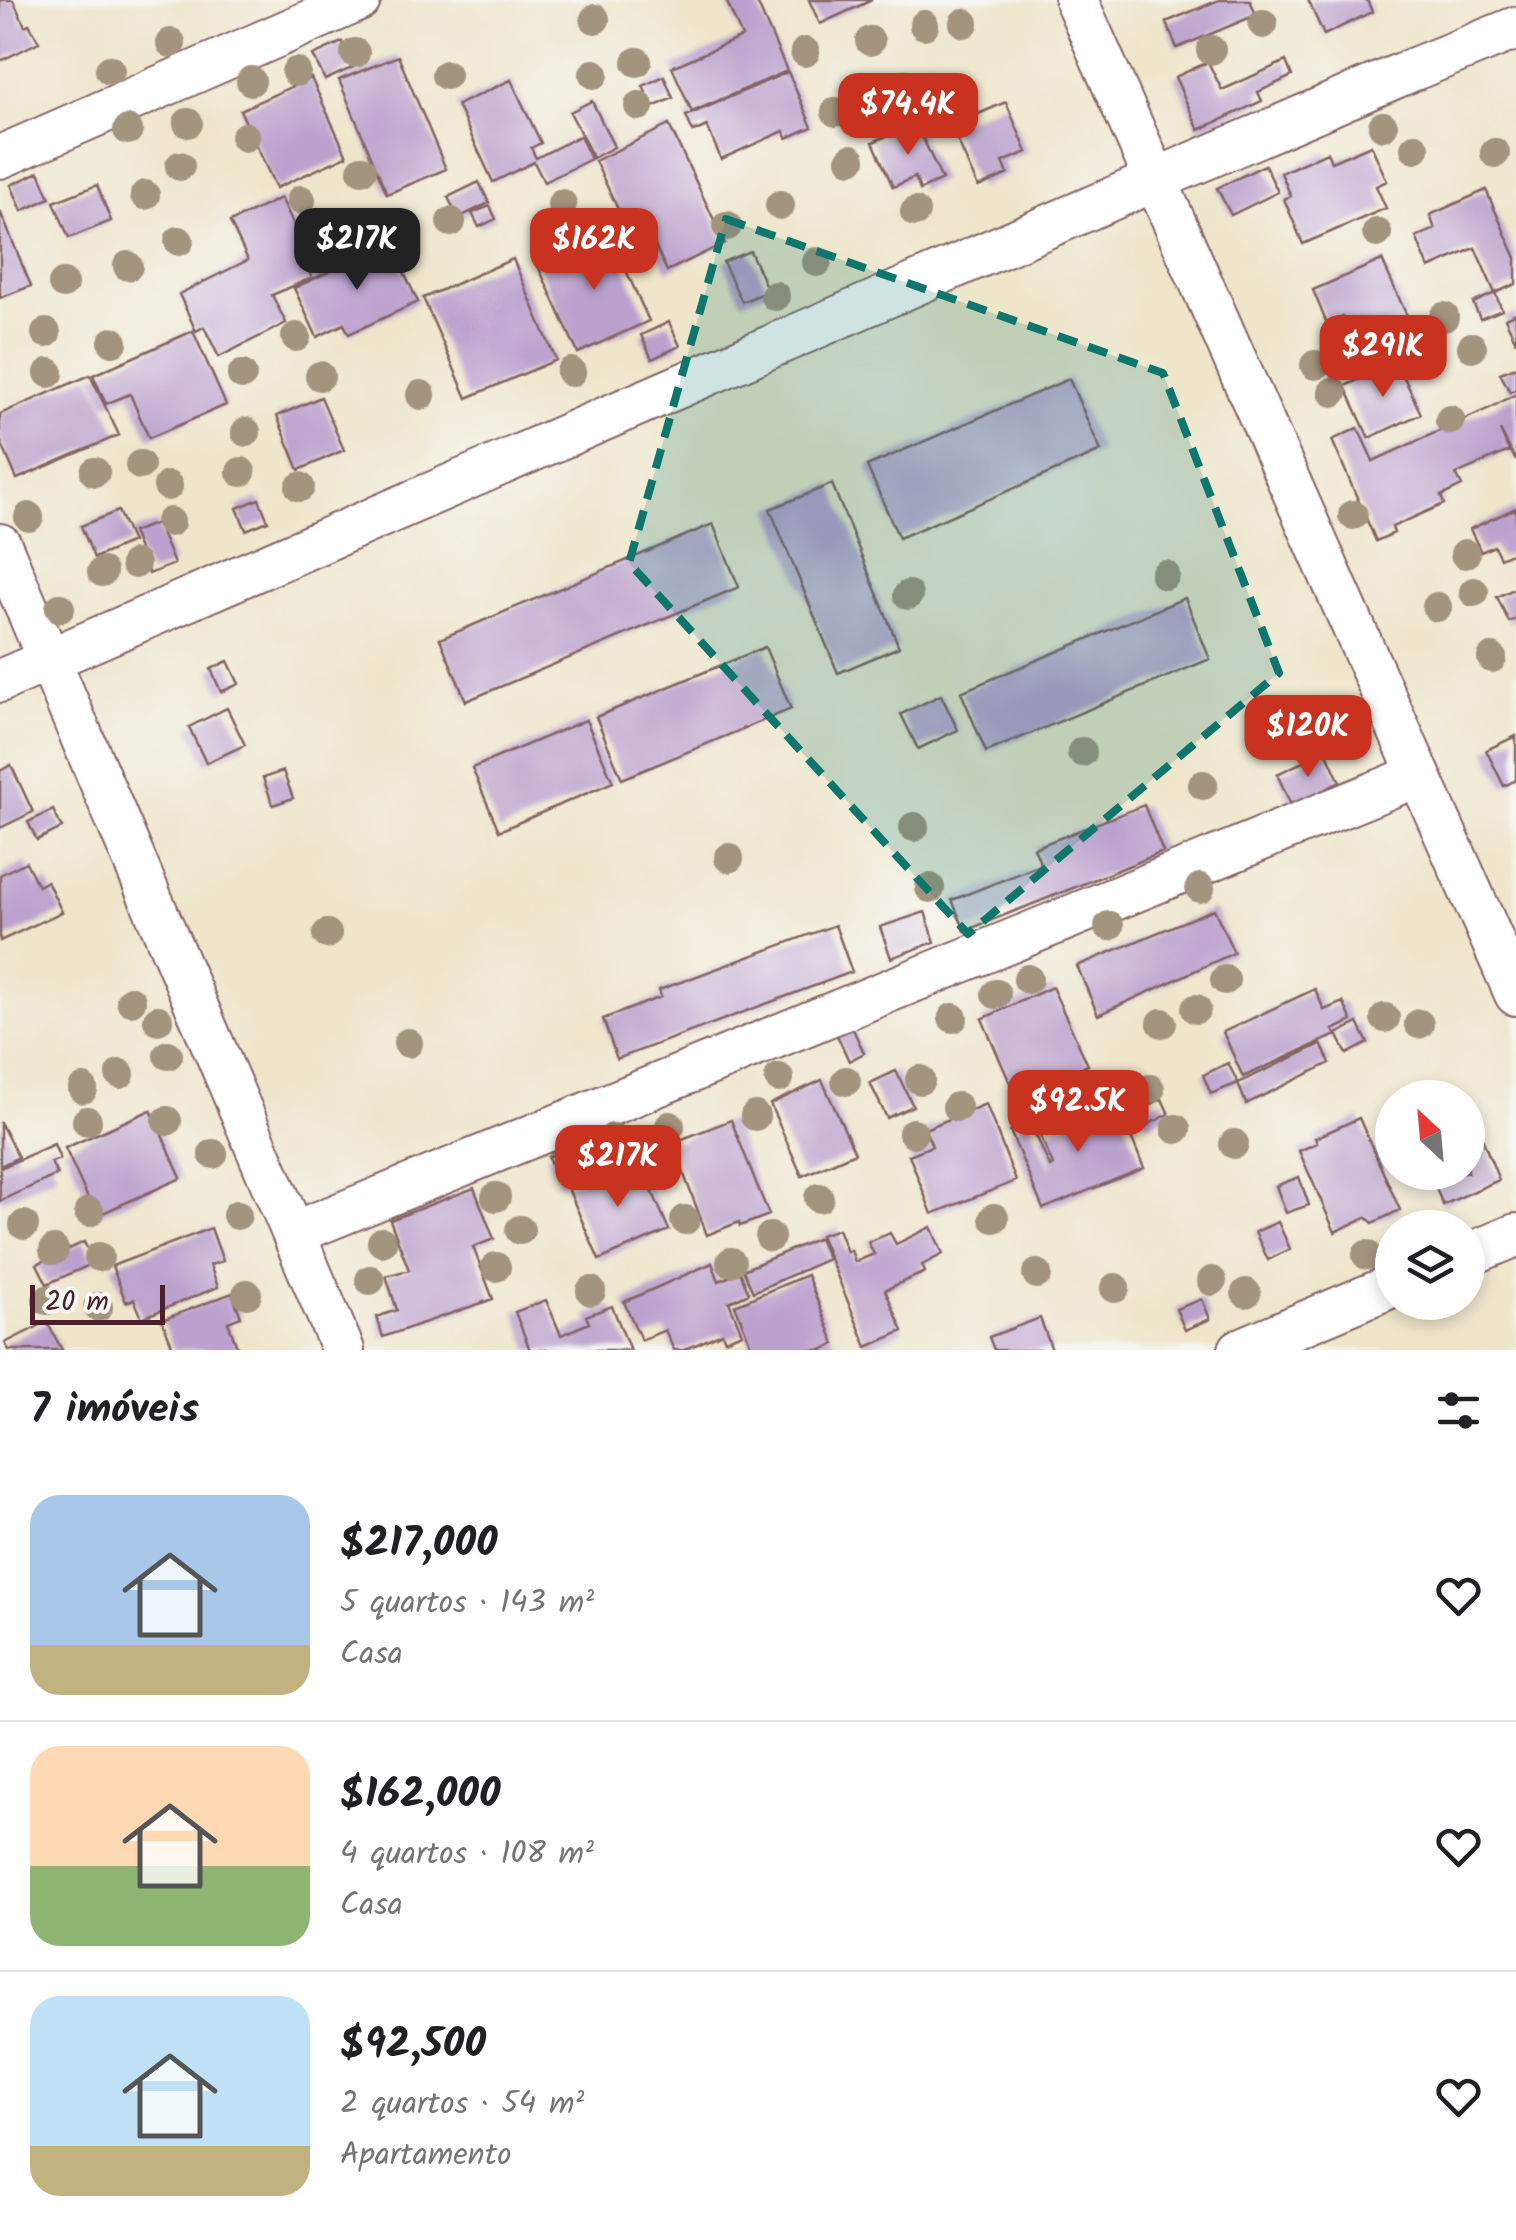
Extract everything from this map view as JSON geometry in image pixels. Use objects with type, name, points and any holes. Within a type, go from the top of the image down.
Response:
[{"type":"street","points":[[0,157],[359,0]]},
{"type":"street","points":[[1076,0],[1516,994]]},
{"type":"street","points":[[0,681],[1410,70],[1516,28]]},
{"type":"street","points":[[0,545],[343,1350]]},
{"type":"street","points":[[294,1232],[1419,775]]},
{"type":"street","points":[[1485,1248],[1516,1235]]},
{"type":"street","points":[[1240,1350],[1375,1293]]},
{"type":"highlighted area","points":[[726,219],[1163,373],[1279,673],[968,934],[629,563]]},
{"type":"building","points":[[0,0],[13,0],[25,26],[29,24],[39,42],[0,61]]},
{"type":"building","points":[[726,0],[756,0],[787,71],[692,112],[672,67],[742,37]]},
{"type":"building","points":[[809,0],[872,0],[820,24]]},
{"type":"building","points":[[1219,0],[1250,0],[1256,15],[1177,48],[1166,22]]},
{"type":"building","points":[[1308,0],[1367,0],[1372,12],[1324,35]]},
{"type":"building","points":[[342,42],[354,67],[325,80],[313,55]]},
{"type":"building","points":[[398,56],[446,169],[387,194],[339,80]]},
{"type":"building","points":[[1286,61],[1292,76],[1258,92],[1262,101],[1199,130],[1175,77],[1208,62],[1222,90]]},
{"type":"building","points":[[788,72],[812,127],[787,138],[784,131],[721,159],[707,126],[693,132],[686,116]]},
{"type":"building","points":[[664,76],[673,98],[653,107],[643,86]]},
{"type":"building","points":[[311,78],[347,156],[276,188],[240,110]]},
{"type":"building","points":[[511,80],[541,143],[531,148],[536,158],[580,136],[591,159],[544,182],[534,162],[493,182],[457,105]]},
{"type":"building","points":[[592,101],[614,147],[593,158],[570,112]]},
{"type":"building","points":[[1006,102],[1027,152],[1003,162],[1008,174],[978,187],[951,126]]},
{"type":"building","points":[[916,123],[942,180],[920,190],[915,177],[893,187],[873,142]]},
{"type":"building","points":[[669,125],[725,243],[667,271],[655,246],[639,253],[595,161]]},
{"type":"building","points":[[1371,145],[1387,181],[1376,186],[1386,208],[1303,244],[1284,199],[1291,196],[1281,173],[1327,152],[1331,162]]},
{"type":"building","points":[[1265,165],[1278,192],[1231,215],[1217,188]]},
{"type":"building","points":[[39,172],[50,198],[22,211],[11,185]]},
{"type":"building","points":[[479,182],[489,203],[458,218],[448,197]]},
{"type":"building","points":[[97,185],[111,221],[69,238],[54,202]]},
{"type":"building","points":[[1486,190],[1516,258],[1516,284],[1495,293],[1475,248],[1429,268],[1416,237],[1435,229],[1430,215]]},
{"type":"building","points":[[281,198],[308,253],[301,256],[312,278],[272,295],[286,323],[219,357],[204,327],[196,331],[179,294],[248,260],[230,222]]},
{"type":"building","points":[[490,206],[496,219],[479,227],[472,213]]},
{"type":"building","points":[[0,211],[31,286],[0,298]]},
{"type":"building","points":[[609,233],[649,321],[578,353],[538,266]]},
{"type":"building","points":[[390,243],[418,302],[349,334],[344,324],[317,337],[294,288]]},
{"type":"building","points":[[750,251],[768,291],[742,302],[723,262]]},
{"type":"building","points":[[513,259],[556,360],[467,398],[423,298]]},
{"type":"building","points":[[1382,260],[1407,316],[1353,340],[1343,317],[1327,324],[1313,290]]},
{"type":"building","points":[[1495,293],[1502,310],[1480,319],[1473,303]]},
{"type":"building","points":[[1516,313],[1516,342],[1505,318]]},
{"type":"building","points":[[669,322],[680,346],[652,359],[641,335]]},
{"type":"building","points":[[193,331],[226,405],[149,438],[130,394],[106,404],[93,375]]},
{"type":"building","points":[[1397,362],[1421,414],[1369,438],[1345,386]]},
{"type":"building","points":[[1516,367],[1516,389],[1510,392],[1500,373]]},
{"type":"building","points":[[90,375],[119,435],[17,479],[0,440],[0,414]]},
{"type":"building","points":[[1069,379],[1101,451],[899,538],[867,466]]},
{"type":"building","points":[[1516,394],[1516,461],[1500,430],[1509,451],[1456,474],[1462,486],[1441,496],[1444,504],[1392,527],[1394,533],[1376,541],[1332,440],[1358,428],[1373,461]]},
{"type":"building","points":[[321,397],[344,450],[299,470],[277,416]]},
{"type":"building","points":[[832,484],[899,647],[838,673],[770,509]]},
{"type":"building","points":[[259,499],[268,521],[246,530],[237,508]]},
{"type":"building","points":[[1516,508],[1516,551],[1500,558],[1494,546],[1481,552],[1470,529]]},
{"type":"building","points":[[118,511],[132,542],[94,558],[81,526]]},
{"type":"building","points":[[157,523],[174,564],[149,574],[132,532]]},
{"type":"building","points":[[713,524],[739,587],[466,701],[440,639]]},
{"type":"building","points":[[1516,588],[1516,619],[1509,622],[1497,597]]},
{"type":"building","points":[[1185,598],[1210,659],[986,752],[961,692]]},
{"type":"building","points":[[765,647],[791,709],[622,779],[596,717]]},
{"type":"building","points":[[228,661],[239,684],[221,692],[211,669]]},
{"type":"building","points":[[941,695],[958,730],[918,749],[901,714]]},
{"type":"building","points":[[227,708],[245,745],[206,763],[189,727]]},
{"type":"building","points":[[586,720],[613,782],[499,831],[472,768]]},
{"type":"building","points":[[1516,736],[1516,780],[1504,786],[1486,750]]},
{"type":"building","points":[[1326,751],[1340,782],[1293,809],[1277,774]]},
{"type":"building","points":[[11,765],[33,812],[0,828],[0,771]]},
{"type":"building","points":[[283,771],[293,798],[273,805],[263,778]]},
{"type":"building","points":[[1144,805],[1163,852],[965,931],[952,900],[1041,865],[1034,848]]},
{"type":"building","points":[[53,810],[62,828],[37,840],[28,822]]},
{"type":"building","points":[[26,862],[38,886],[47,881],[62,912],[0,941],[0,875]]},
{"type":"building","points":[[1214,909],[1234,953],[1098,1015],[1077,966]]},
{"type":"building","points":[[925,912],[935,942],[891,958],[880,927]]},
{"type":"building","points":[[835,925],[852,972],[617,1059],[603,1019],[661,997],[659,990]]},
{"type":"building","points":[[1052,987],[1088,1065],[1048,1082],[1053,1093],[1021,1108],[982,1019]]},
{"type":"building","points":[[1315,989],[1324,1010],[1343,1002],[1352,1021],[1333,1030],[1336,1035],[1243,1077],[1223,1032]]},
{"type":"building","points":[[1358,1023],[1368,1043],[1347,1054],[1337,1034]]},
{"type":"building","points":[[852,1027],[864,1053],[849,1061],[837,1035]]},
{"type":"building","points":[[1321,1044],[1330,1063],[1246,1104],[1238,1083]]},
{"type":"building","points":[[1228,1063],[1238,1083],[1211,1094],[1203,1075]]},
{"type":"building","points":[[896,1071],[913,1106],[887,1118],[870,1083]]},
{"type":"building","points":[[822,1080],[855,1153],[802,1176],[770,1104]]},
{"type":"building","points":[[1162,1099],[1169,1114],[1147,1125],[1140,1110]]},
{"type":"building","points":[[1117,1103],[1130,1133],[1120,1138],[1130,1134],[1144,1168],[1043,1209],[1010,1131],[1030,1122],[1050,1167],[1053,1165],[1040,1135]]},
{"type":"building","points":[[986,1104],[1016,1181],[932,1214],[909,1155],[932,1146],[925,1129]]},
{"type":"building","points":[[151,1110],[181,1178],[96,1216],[65,1148]]},
{"type":"building","points":[[1359,1118],[1375,1154],[1375,1190],[1391,1190],[1400,1210],[1375,1210],[1375,1222],[1366,1217],[1335,1232],[1299,1151],[1317,1143],[1315,1138]]},
{"type":"building","points":[[731,1120],[769,1215],[707,1235],[672,1143]]},
{"type":"building","points":[[0,1122],[18,1157],[0,1166]]},
{"type":"building","points":[[54,1144],[60,1159],[51,1162],[57,1175],[0,1201],[0,1168]]},
{"type":"building","points":[[573,1146],[586,1173],[560,1184],[548,1157]]},
{"type":"building","points":[[1485,1146],[1499,1180],[1485,1186]]},
{"type":"building","points":[[640,1163],[669,1230],[599,1260],[567,1186],[595,1173],[599,1181]]},
{"type":"building","points":[[1299,1177],[1309,1205],[1286,1213],[1276,1186]]},
{"type":"building","points":[[474,1188],[494,1239],[473,1247],[493,1299],[383,1337],[377,1317],[397,1310],[386,1276],[409,1270],[390,1220]]},
{"type":"building","points":[[1437,1190],[1477,1190],[1443,1205]]},
{"type":"building","points":[[1278,1222],[1290,1249],[1268,1260],[1255,1232]]},
{"type":"building","points":[[931,1227],[943,1254],[922,1265],[925,1272],[885,1290],[903,1331],[867,1347],[820,1235],[838,1229],[855,1262],[874,1254],[868,1242],[890,1233],[896,1244]]},
{"type":"building","points":[[211,1228],[223,1261],[210,1265],[218,1287],[142,1318],[134,1299],[126,1302],[112,1266]]},
{"type":"building","points":[[819,1238],[828,1259],[753,1292],[743,1270]]},
{"type":"building","points":[[84,1242],[94,1263],[47,1284],[37,1264]]},
{"type":"building","points":[[712,1263],[719,1281],[740,1272],[749,1293],[729,1302],[742,1333],[725,1340],[722,1333],[684,1350],[674,1350],[665,1330],[641,1340],[624,1302]]},
{"type":"building","points":[[807,1275],[835,1344],[822,1350],[753,1350],[735,1305]]},
{"type":"building","points":[[232,1293],[241,1317],[228,1322],[237,1347],[174,1350],[162,1320]]},
{"type":"building","points":[[1202,1299],[1210,1319],[1185,1330],[1176,1309]]},
{"type":"building","points":[[546,1300],[561,1335],[589,1323],[586,1316],[612,1306],[630,1350],[530,1350],[515,1312]]},
{"type":"building","points":[[1040,1318],[1052,1350],[994,1350],[989,1337]]},
{"type":"building","points":[[47,1322],[62,1350],[9,1350],[5,1343]]}]
